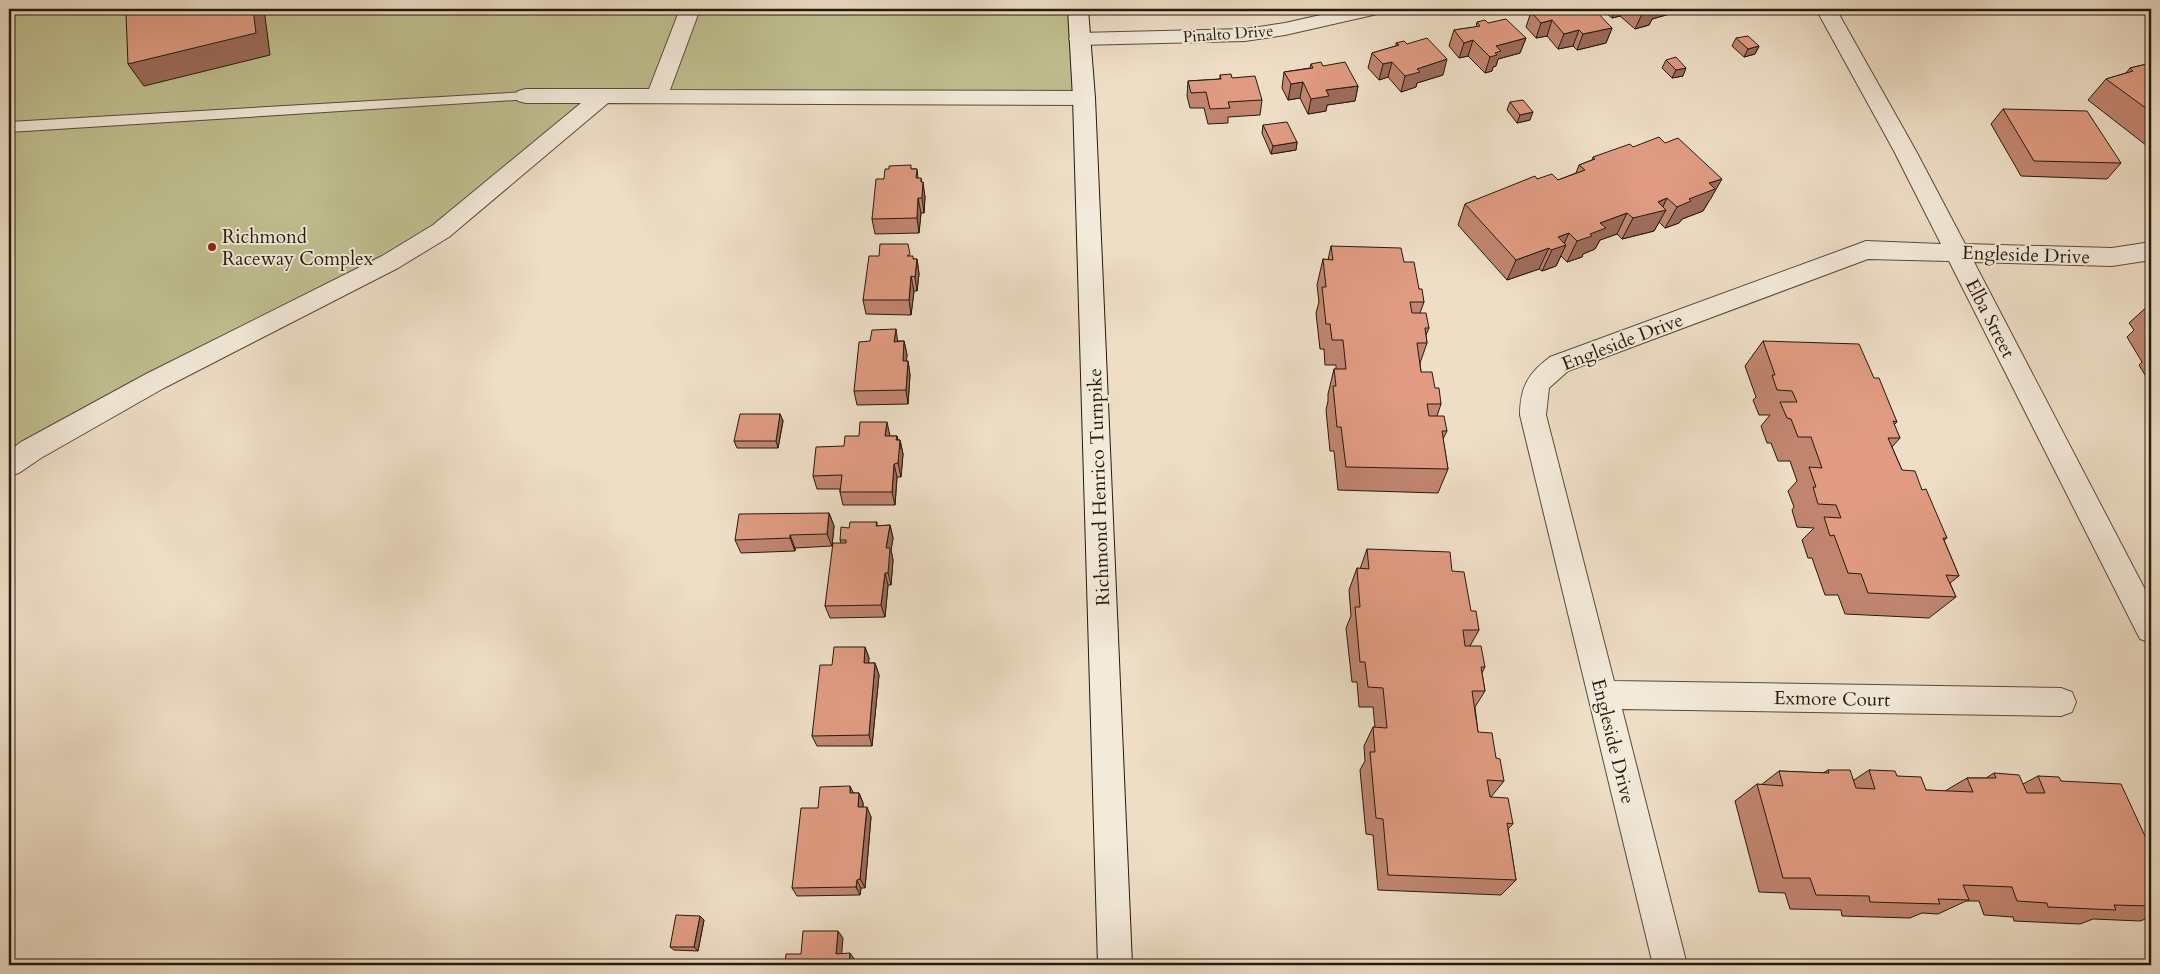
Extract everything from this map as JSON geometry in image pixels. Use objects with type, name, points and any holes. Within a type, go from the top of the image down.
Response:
[{"type":"street","points":[[656,98],[690,9]]},
{"type":"street","name":"Richmond Henrico Turnpike","points":[[1078,9],[1084,98],[1115,965]]},
{"type":"street","name":"Pinalto Drive","points":[[1079,39],[1245,35],[1319,22],[1373,9]]},
{"type":"street","name":"Elba Street","points":[[1826,9],[1957,251],[2151,630]]},
{"type":"street","points":[[526,96],[602,98],[1084,98]]},
{"type":"street","points":[[9,465],[31,450],[155,381],[399,257],[441,231],[466,208],[602,98]]},
{"type":"street","name":"Engleside Drive","points":[[1670,965],[1534,416],[1533,392],[1542,376],[1559,364],[1866,250],[1957,251],[2112,257],[2151,251]]},
{"type":"street","name":"Exmore Court","points":[[1603,695],[2061,702]]},
{"type":"lane","points":[[9,127],[526,96]]},
{"type":"shaded area","name":"Richmond Raceway Complex","points":[[9,9],[1078,9],[1084,98],[602,97],[441,231],[31,450],[9,465]]},
{"type":"building","points":[[148,9],[253,9],[256,33],[128,64],[126,14]]},
{"type":"building","points":[[1543,9],[1594,9],[1612,28],[1583,34],[1579,30],[1564,34],[1552,20],[1541,23],[1531,12]]},
{"type":"building","points":[[1636,9],[1656,9],[1642,14]]},
{"type":"building","points":[[1506,19],[1526,38],[1496,46],[1501,51],[1495,53],[1497,55],[1490,57],[1473,40],[1464,43],[1454,30],[1480,26],[1477,22],[1485,20],[1488,23]]},
{"type":"building","points":[[1748,36],[1759,46],[1748,49],[1736,38]]},
{"type":"building","points":[[1427,38],[1447,59],[1417,69],[1420,72],[1405,76],[1392,62],[1383,64],[1372,53],[1399,45],[1396,43],[1404,41],[1407,44]]},
{"type":"building","points":[[1676,57],[1686,68],[1676,70],[1666,60]]},
{"type":"building","points":[[1321,62],[1323,66],[1345,62],[1358,86],[1326,90],[1329,96],[1311,99],[1303,82],[1291,84],[1284,72],[1313,68],[1311,64]]},
{"type":"building","points":[[2151,63],[2151,112],[2106,79],[2133,71],[2130,68]]},
{"type":"building","points":[[1231,74],[1232,78],[1255,76],[1262,100],[1228,102],[1230,108],[1210,109],[1206,92],[1191,93],[1188,81],[1221,79],[1220,75]]},
{"type":"building","points":[[1523,100],[1533,112],[1520,115],[1510,102]]},
{"type":"building","points":[[2003,109],[2087,111],[2121,163],[2034,161]]},
{"type":"building","points":[[1287,122],[1297,142],[1273,146],[1263,125]]},
{"type":"building","points":[[1659,137],[1665,143],[1678,138],[1722,179],[1709,183],[1715,189],[1689,199],[1691,201],[1677,207],[1667,198],[1658,202],[1666,210],[1633,218],[1627,213],[1600,223],[1606,228],[1590,234],[1592,236],[1577,241],[1569,233],[1558,237],[1566,245],[1551,250],[1549,248],[1516,260],[1465,204],[1535,176],[1537,179],[1552,174],[1558,180],[1585,170],[1579,165],[1595,159],[1593,157],[1630,144],[1633,147]]},
{"type":"building","points":[[911,165],[911,169],[917,169],[916,178],[921,178],[921,182],[923,182],[922,198],[918,198],[917,218],[872,219],[876,179],[884,179],[885,169],[889,169],[889,166]]},
{"type":"building","points":[[880,244],[908,244],[910,254],[907,256],[913,256],[913,259],[917,259],[915,277],[911,276],[909,300],[863,300],[869,256],[879,256]]},
{"type":"building","points":[[1331,246],[1401,248],[1404,262],[1414,262],[1419,289],[1422,289],[1424,302],[1410,302],[1412,313],[1426,313],[1429,328],[1425,328],[1427,343],[1417,343],[1421,372],[1432,372],[1435,388],[1439,388],[1441,404],[1427,404],[1429,416],[1444,416],[1447,431],[1442,431],[1448,469],[1346,467],[1341,427],[1337,427],[1333,386],[1336,386],[1334,369],[1346,369],[1343,340],[1332,340],[1330,324],[1326,324],[1322,287],[1326,287],[1323,259],[1333,260]]},
{"type":"building","points":[[896,329],[894,342],[904,341],[903,361],[908,361],[906,390],[854,391],[859,342],[870,341],[872,330]]},
{"type":"building","points":[[1763,341],[1859,344],[1874,378],[1879,378],[1897,422],[1893,421],[1900,438],[1888,438],[1902,470],[1915,471],[1922,490],[1926,489],[1947,538],[1943,538],[1959,576],[1946,575],[1956,597],[1868,593],[1861,574],[1848,573],[1834,535],[1830,536],[1824,517],[1841,518],[1836,505],[1818,504],[1813,487],[1816,487],[1809,467],[1822,468],[1811,437],[1798,437],[1791,419],[1787,418],[1780,402],[1797,402],[1792,391],[1777,390],[1772,375],[1775,375]]},
{"type":"building","points":[[740,414],[780,414],[776,441],[734,441]]},
{"type":"building","points":[[860,422],[887,422],[885,436],[897,436],[896,440],[900,440],[898,463],[894,464],[892,492],[840,492],[842,475],[813,476],[816,447],[844,446],[845,436],[859,436]]},
{"type":"building","points":[[829,513],[827,534],[790,535],[790,538],[735,540],[739,514]]},
{"type":"building","points":[[850,522],[877,522],[876,526],[890,525],[886,548],[890,548],[888,573],[885,573],[881,605],[825,606],[833,543],[846,543],[846,540],[840,540],[841,527],[849,528]]},
{"type":"building","points":[[1367,549],[1450,552],[1452,571],[1464,572],[1471,611],[1476,611],[1479,630],[1463,630],[1465,646],[1481,646],[1485,667],[1481,667],[1485,691],[1472,691],[1478,732],[1492,733],[1496,758],[1500,759],[1504,781],[1487,780],[1490,797],[1508,798],[1513,824],[1507,823],[1516,880],[1388,875],[1383,819],[1376,818],[1370,752],[1375,752],[1373,727],[1387,728],[1383,688],[1368,687],[1365,662],[1360,662],[1355,607],[1360,607],[1357,568],[1369,569]]},
{"type":"building","points":[[834,647],[865,647],[864,663],[875,663],[869,735],[812,736],[820,665],[832,665]]},
{"type":"building","points":[[1828,770],[1850,770],[1856,788],[1875,789],[1869,770],[1895,771],[1897,776],[1921,777],[1926,790],[1973,792],[1967,778],[1996,778],[1994,773],[2019,775],[2027,793],[2045,793],[2038,776],[2059,777],[2061,781],[2121,784],[2151,849],[2151,906],[2114,905],[2116,910],[2048,907],[2047,903],[2017,901],[2012,887],[1963,885],[1969,900],[1938,899],[1940,904],[1870,902],[1869,896],[1816,895],[1810,878],[1783,878],[1757,784],[1783,786],[1779,771],[1829,773]]},
{"type":"building","points":[[850,786],[850,793],[859,793],[858,807],[867,807],[860,879],[857,880],[856,887],[792,888],[801,808],[818,808],[820,787]]},
{"type":"building","points":[[676,915],[700,916],[694,947],[670,947]]},
{"type":"building","points":[[803,931],[838,931],[836,954],[850,953],[849,965],[785,965],[786,954],[801,954]]},
{"type":"place","name":"Richmond Raceway Complex","points":[[212,247]]}]
